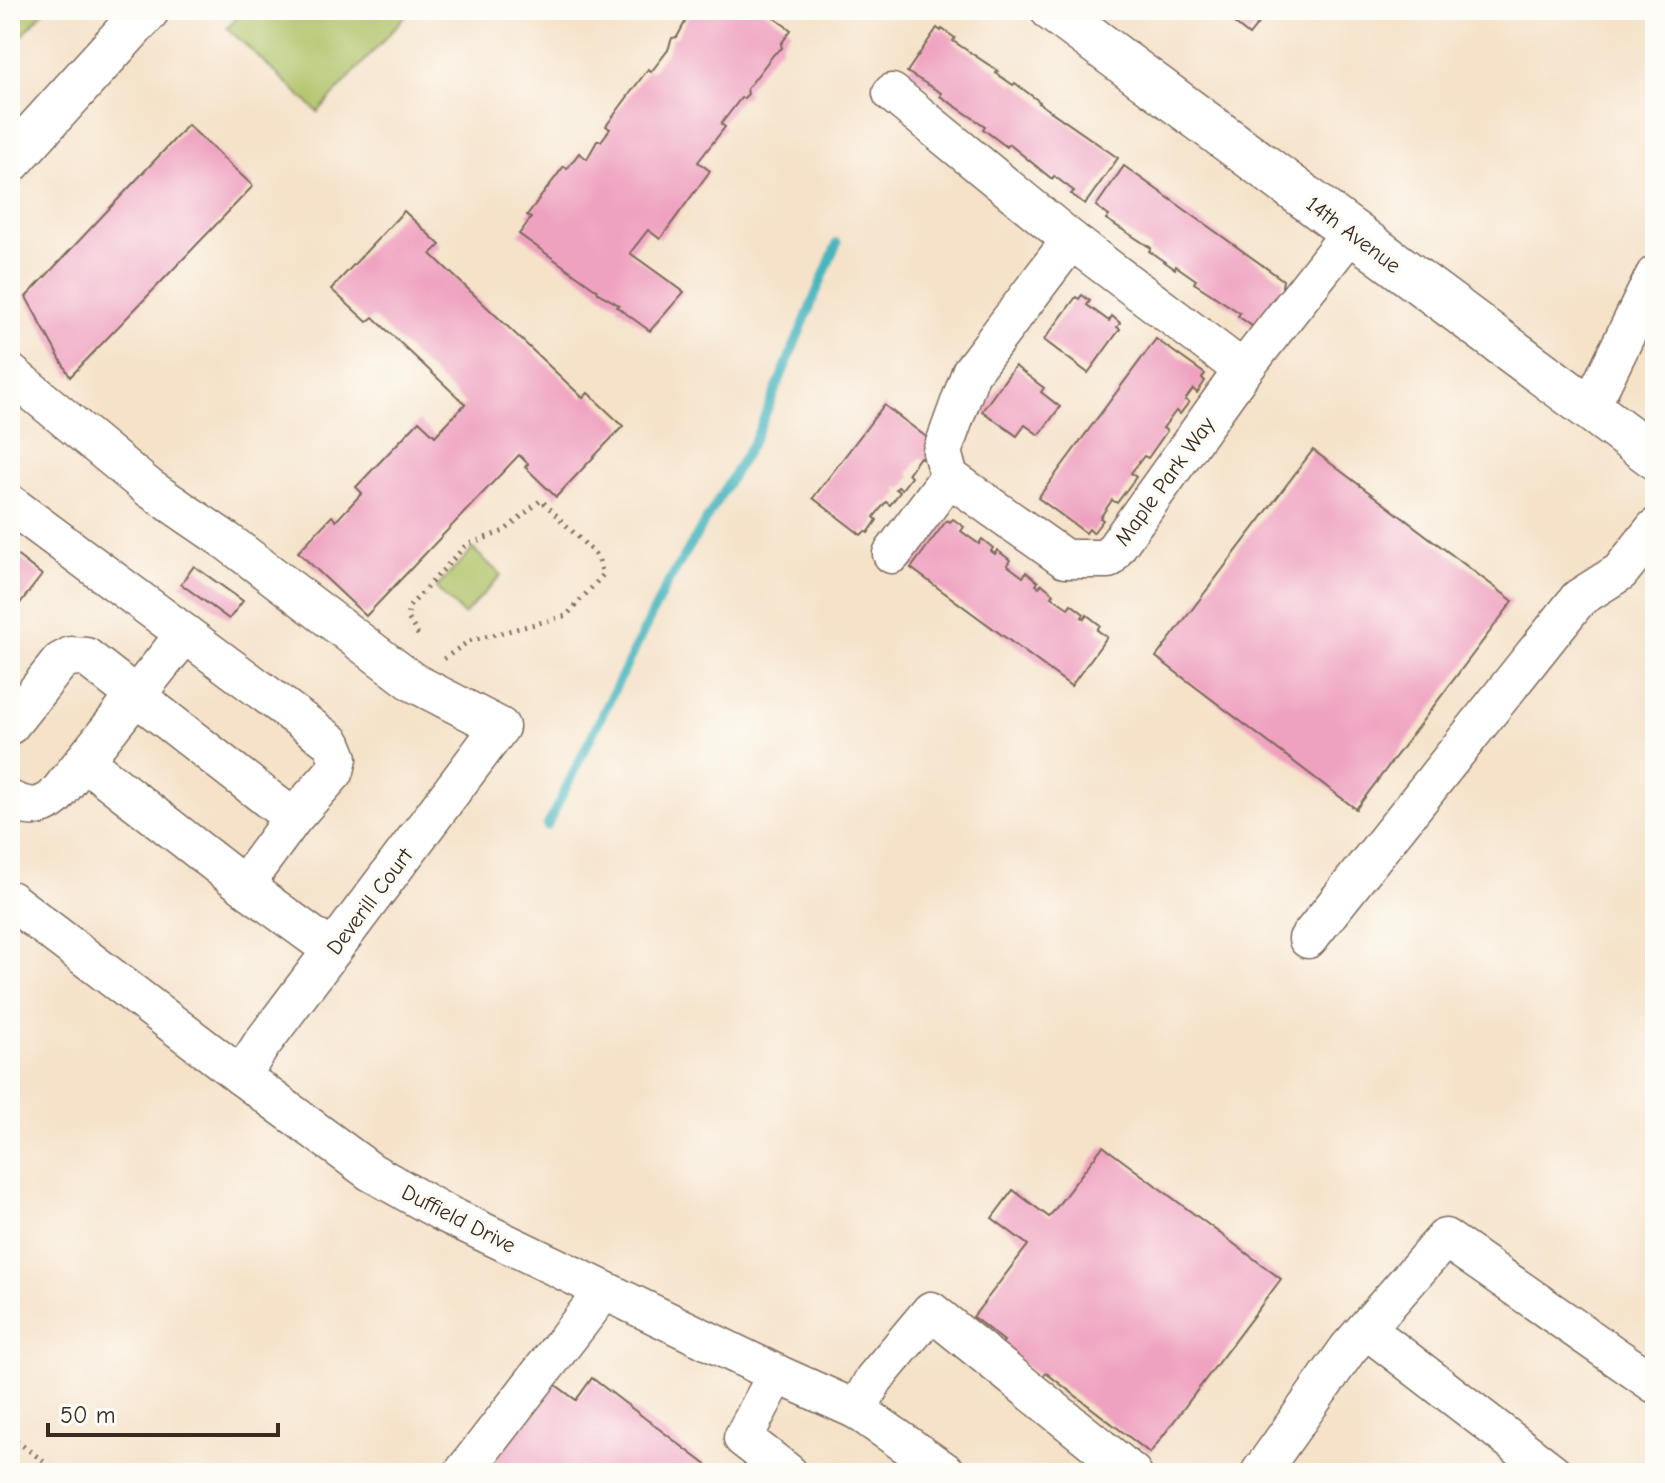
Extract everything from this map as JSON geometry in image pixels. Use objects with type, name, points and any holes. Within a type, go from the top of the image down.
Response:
[{"type":"main road","points":[[10,161],[147,10]]},
{"type":"main road","name":"14th Avenue","points":[[1053,10],[1655,457]]},
{"type":"street","points":[[892,93],[1071,240],[1243,370]]},
{"type":"street","name":"Maple Park Way","points":[[949,477],[1065,559],[1108,559],[1243,370],[1351,232]]},
{"type":"street","points":[[892,554],[949,477],[942,452],[971,372],[1071,240]]},
{"type":"street","points":[[1590,408],[1655,275]]},
{"type":"street","points":[[12,371],[149,488],[228,542],[413,682]]},
{"type":"street","points":[[10,504],[332,743],[338,758],[335,771],[293,818],[254,871],[251,891]]},
{"type":"street","points":[[1308,939],[1579,598],[1620,572],[1655,528]]},
{"type":"street","points":[[10,800],[28,808],[46,805],[185,634]]},
{"type":"street","points":[[10,725],[60,662],[71,656],[86,657],[293,818]]},
{"type":"street","name":"Deverill Court","points":[[241,1076],[261,1045],[500,727],[413,682]]},
{"type":"street","points":[[84,761],[332,950]]},
{"type":"street","name":"Duffield Drive","points":[[10,900],[371,1172],[442,1212],[857,1410],[947,1473]]},
{"type":"street","points":[[1260,1473],[1348,1349],[1445,1238],[1655,1384]]},
{"type":"street","points":[[463,1473],[604,1291]]},
{"type":"street","points":[[857,1410],[874,1379],[931,1311],[1132,1473]]},
{"type":"street","points":[[1366,1329],[1553,1473]]},
{"type":"street","points":[[777,1374],[743,1438],[788,1473]]},
{"type":"path","points":[[413,682],[469,641],[566,616],[603,575],[598,557],[541,500],[504,531],[466,545],[456,555],[408,608],[408,618],[418,635]]},
{"type":"path","points":[[10,1436],[59,1473]]},
{"type":"green space","points":[[10,10],[45,10],[10,50]]},
{"type":"green space","points":[[244,10],[411,10],[318,112],[227,28]]},
{"type":"green space","points":[[473,549],[501,575],[464,615],[436,588]]},
{"type":"building","points":[[697,10],[763,10],[791,30],[781,44],[782,48],[747,89],[748,94],[741,98],[721,124],[725,127],[698,162],[710,171],[660,239],[648,230],[630,253],[684,292],[650,331],[617,307],[619,305],[519,234],[531,218],[527,215],[564,166],[567,169],[579,153],[587,159],[597,141],[601,141],[610,129],[606,126],[648,69],[651,72],[689,15]]},
{"type":"building","points":[[1218,10],[1269,10],[1249,35]]},
{"type":"building","points":[[937,28],[1118,158],[1085,204],[1054,176],[1052,179],[1009,144],[1007,147],[983,129],[985,126],[940,96],[941,93],[907,72]]},
{"type":"building","points":[[188,125],[253,186],[70,377],[26,297]]},
{"type":"building","points":[[1124,166],[1283,280],[1284,289],[1255,324],[1252,326],[1238,316],[1240,313],[1194,283],[1196,280],[1176,266],[1175,269],[1149,251],[1151,248],[1106,219],[1109,216],[1096,206]]},
{"type":"building","points":[[404,211],[440,245],[431,254],[583,398],[588,393],[623,426],[556,497],[525,467],[528,464],[519,455],[366,616],[298,552],[332,516],[336,521],[362,493],[356,487],[419,421],[435,436],[465,404],[373,317],[367,322],[331,289]]},
{"type":"building","points":[[1082,295],[1090,301],[1087,305],[1109,321],[1112,316],[1120,323],[1117,327],[1120,329],[1088,373],[1044,340],[1076,297],[1079,299]]},
{"type":"building","points":[[1156,339],[1205,374],[1202,378],[1205,381],[1197,393],[1193,389],[1185,400],[1189,402],[1180,414],[1176,411],[1163,428],[1167,431],[1148,458],[1144,456],[1131,473],[1136,477],[1117,503],[1112,500],[1093,533],[1089,529],[1086,533],[1038,498]]},
{"type":"building","points":[[1015,366],[1044,388],[1041,392],[1060,407],[1039,435],[1025,425],[1017,436],[982,411]]},
{"type":"building","points":[[884,405],[933,442],[933,447],[924,460],[920,457],[902,489],[896,489],[900,492],[890,505],[886,502],[874,517],[877,520],[868,533],[865,531],[861,535],[813,498]]},
{"type":"building","points":[[1313,450],[1513,601],[1356,809],[1156,657]]},
{"type":"building","points":[[953,519],[964,527],[961,531],[979,544],[982,539],[993,548],[991,551],[995,554],[997,550],[1010,560],[1007,565],[1023,577],[1026,572],[1038,582],[1036,585],[1039,587],[1042,584],[1054,594],[1052,597],[1068,608],[1071,604],[1084,614],[1084,619],[1087,615],[1100,625],[1097,630],[1107,637],[1071,686],[911,568],[947,520],[950,522]]},
{"type":"building","points":[[10,550],[42,575],[10,616]]},
{"type":"building","points":[[194,566],[243,601],[229,619],[181,584]]},
{"type":"building","points":[[1103,1146],[1281,1279],[1150,1453],[1046,1373],[1042,1378],[1000,1347],[1004,1341],[973,1317],[1028,1245],[992,1218],[1013,1190],[1049,1217]]},
{"type":"building","points":[[592,1378],[717,1473],[486,1473],[553,1383],[576,1400]]},
{"type":"waterway","points":[[547,826],[666,586],[755,439],[837,243]]}]
